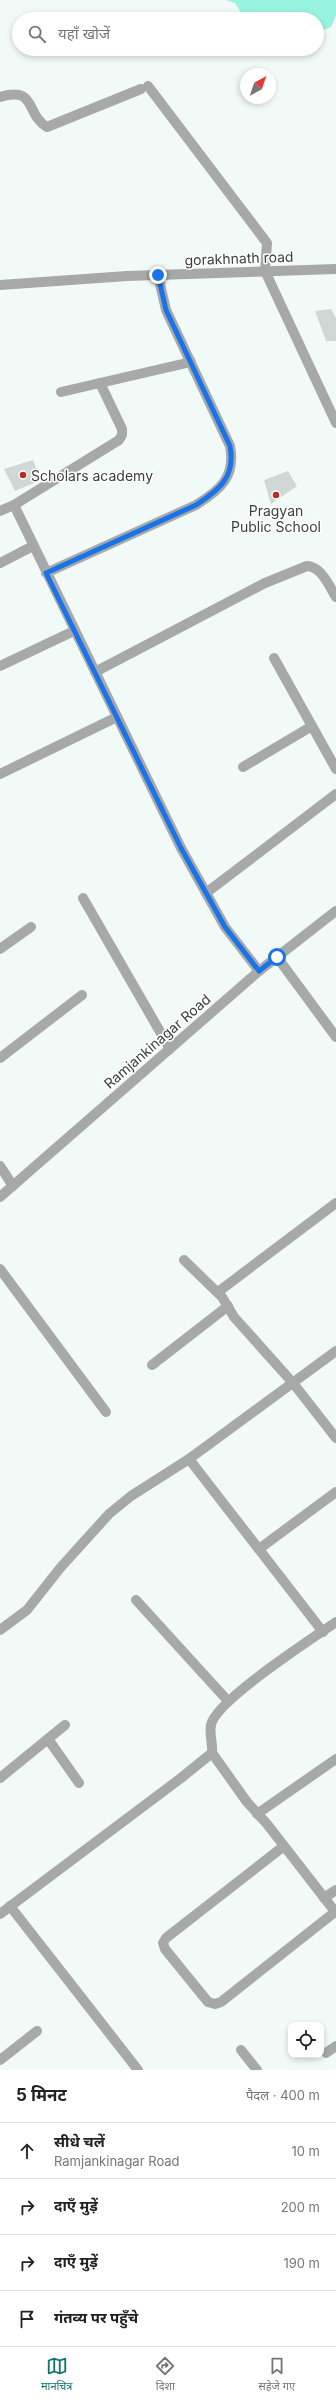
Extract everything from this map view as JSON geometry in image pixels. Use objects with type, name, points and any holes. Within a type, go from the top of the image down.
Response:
[{"type":"street","points":[[0,97],[12,93],[21,95],[29,101],[40,124],[47,127],[144,88],[267,243],[265,271],[336,423]]},
{"type":"street","name":"gorakhnath road","points":[[0,285],[158,275],[336,269]]},
{"type":"street","points":[[46,573],[196,505],[212,495],[225,480],[232,462],[230,446],[166,310],[158,275]]},
{"type":"street","points":[[61,392],[191,362]]},
{"type":"street","points":[[0,511],[14,505],[119,440],[122,435],[122,429],[100,383]]},
{"type":"street","points":[[14,505],[181,848],[225,927],[259,971]]},
{"type":"street","points":[[0,563],[33,546]]},
{"type":"street","points":[[95,672],[265,583],[307,566],[314,566],[320,572],[336,597]]},
{"type":"street","points":[[0,666],[74,630]]},
{"type":"street","points":[[274,658],[336,769]]},
{"type":"street","points":[[0,774],[117,717]]},
{"type":"street","points":[[243,767],[312,726]]},
{"type":"street","points":[[206,893],[336,794]]},
{"type":"street","points":[[83,898],[170,1049]]},
{"type":"street","name":"Ramjankinagar Road","points":[[0,1197],[259,971],[336,911]]},
{"type":"street","points":[[0,949],[31,927]]},
{"type":"street","points":[[277,957],[336,1037]]},
{"type":"street","points":[[0,1058],[82,995]]},
{"type":"street","points":[[0,1166],[13,1186]]},
{"type":"street","points":[[218,1292],[336,1203]]},
{"type":"street","points":[[184,1260],[218,1292],[234,1317],[292,1383],[336,1438]]},
{"type":"street","points":[[0,1269],[106,1412]]},
{"type":"street","points":[[152,1365],[228,1306]]},
{"type":"street","points":[[0,1630],[27,1610],[61,1567],[108,1514],[131,1496],[189,1459],[336,1351]]},
{"type":"street","points":[[189,1459],[323,1632]]},
{"type":"street","points":[[259,1549],[336,1492]]},
{"type":"street","points":[[136,1600],[228,1701]]},
{"type":"street","points":[[284,1846],[166,1938],[163,1943],[165,1949],[208,2002],[215,2004],[221,2002],[336,1912],[324,1898],[284,1846],[258,1814],[212,1753],[210,1726],[216,1714],[228,1701],[336,1622]]},
{"type":"street","points":[[0,1778],[65,1725]]},
{"type":"street","points":[[48,1739],[79,1783]]},
{"type":"street","points":[[0,1914],[212,1753]]},
{"type":"street","points":[[258,1814],[336,1759]]},
{"type":"street","points":[[324,1898],[336,1890]]},
{"type":"street","points":[[10,1906],[138,2070]]},
{"type":"street","points":[[0,2060],[37,2031]]},
{"type":"street","points":[[326,2053],[336,2046]]},
{"type":"street","points":[[240,2050],[257,2070]]},
{"type":"green space","points":[[225,0],[336,0],[336,15],[331,27],[324,30],[324,12],[241,12],[235,3]]},
{"type":"building","points":[[331,309],[336,318],[336,341],[326,341],[315,311]]},
{"type":"building","name":"Scholars academy","points":[[33,460],[41,480],[15,491],[4,469]]},
{"type":"building","name":"Pragyan Public School","points":[[288,471],[297,486],[271,504],[264,480]]},
{"type":"place","name":"Scholars academy","points":[[23,475]]},
{"type":"place","name":"Pragyan Public School","points":[[276,495]]},
{"type":"route","points":[[158,275],[166,310],[230,446],[232,462],[228,476],[223,484],[212,495],[196,505],[46,573],[181,848],[225,927],[259,971],[277,957]]}]
